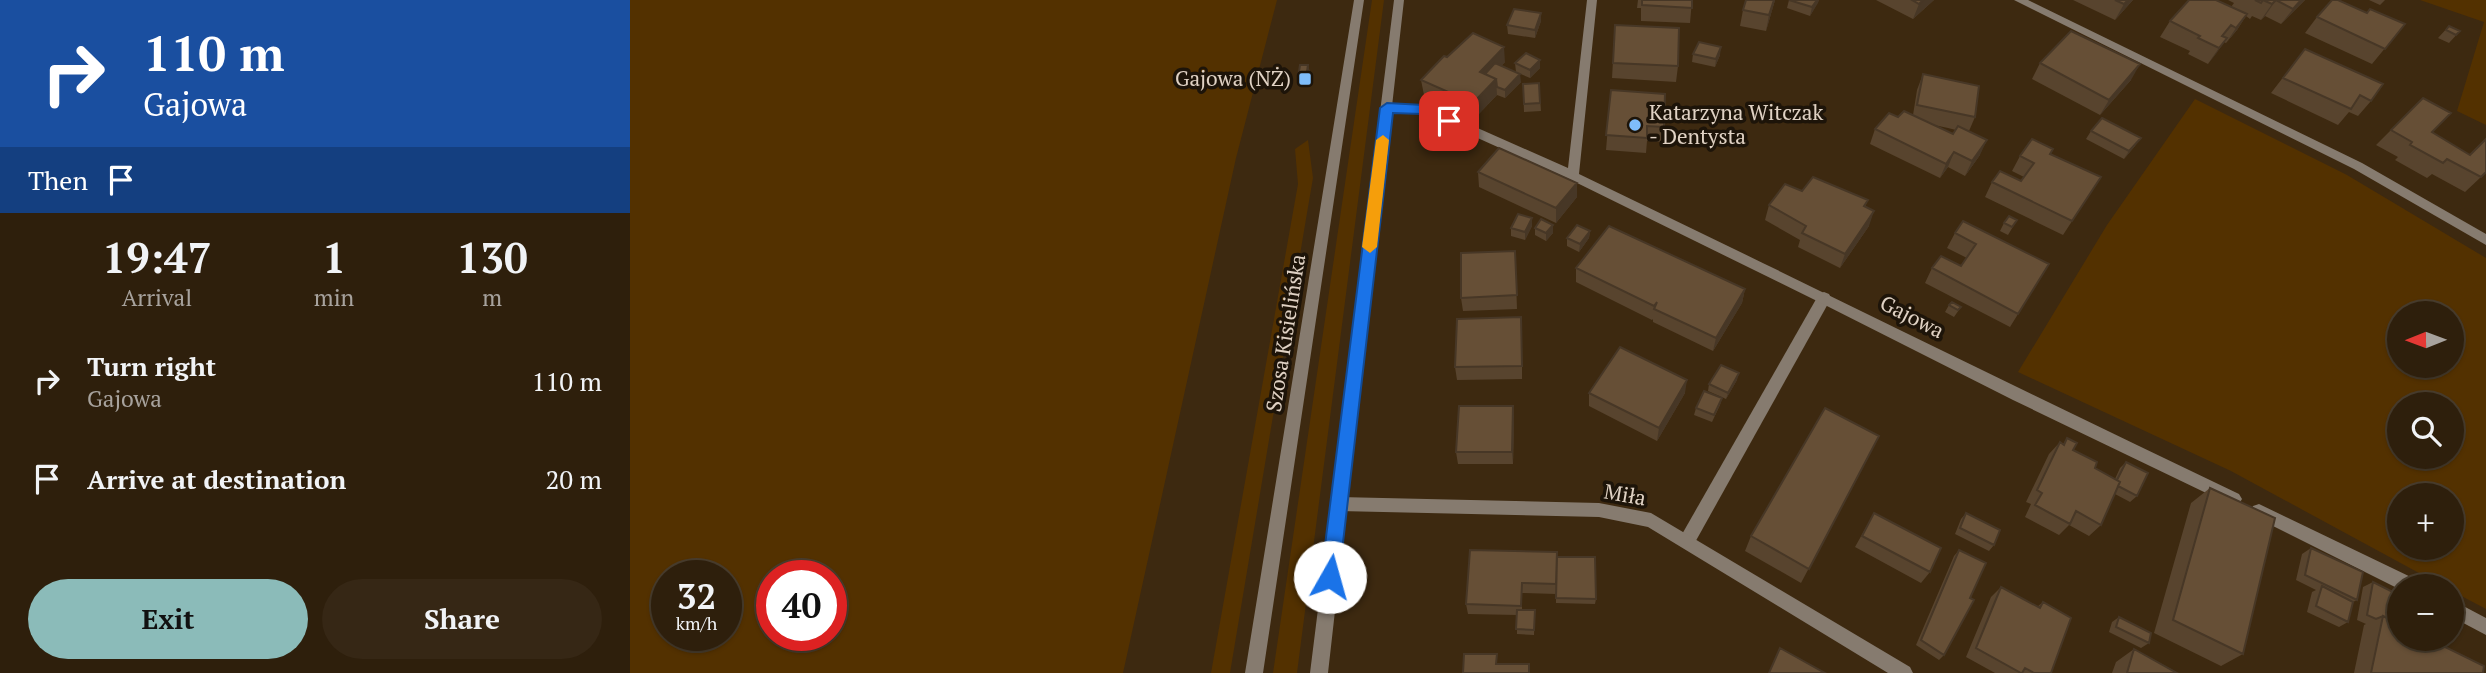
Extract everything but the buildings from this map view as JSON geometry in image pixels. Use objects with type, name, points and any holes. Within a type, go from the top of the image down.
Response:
[{"type":"street","name":"Szosa Kisielińska","points":[[1254,673],[1359,0]]},
{"type":"street","points":[[1318,673],[1399,0]]},
{"type":"street","points":[[1573,176],[1592,0]]},
{"type":"street","points":[[2019,0],[2358,166],[2486,240]]},
{"type":"street","name":"Gajowa","points":[[1387,108],[1424,110],[1573,176],[2018,396],[2388,574]]},
{"type":"street","points":[[1687,541],[1824,298]]},
{"type":"street","name":"Miła","points":[[1339,504],[1599,510],[1651,520],[1904,673]]},
{"type":"street","points":[[2464,615],[2486,627]]},
{"type":"shaded area","points":[[630,0],[1277,0],[1236,158],[1123,673],[630,673]]},
{"type":"shaded area","points":[[1372,0],[1384,0],[1297,673],[1273,673]]},
{"type":"shaded area","points":[[2420,0],[2486,0],[2486,125],[2457,111],[2484,22]]},
{"type":"shaded area","points":[[2195,99],[2347,175],[2486,258],[2486,609],[2464,597],[2464,574],[2421,574],[2395,560],[2464,560],[2464,483],[2387,483],[2387,556],[2231,471],[2018,372],[2107,225]]},
{"type":"shaded area","points":[[1308,140],[1313,178],[1230,673],[1211,673],[1298,184],[1295,149]]},
{"type":"slow traffic","points":[[1370,247],[1383,140]]},
{"type":"place","name":"Gajowa (NŻ)","points":[[1305,79]]},
{"type":"place","name":"Katarzyna Witczak - Dentysta","points":[[1635,125]]},
{"type":"route","points":[[1330,577],[1387,108],[1424,110],[1449,121]]}]
